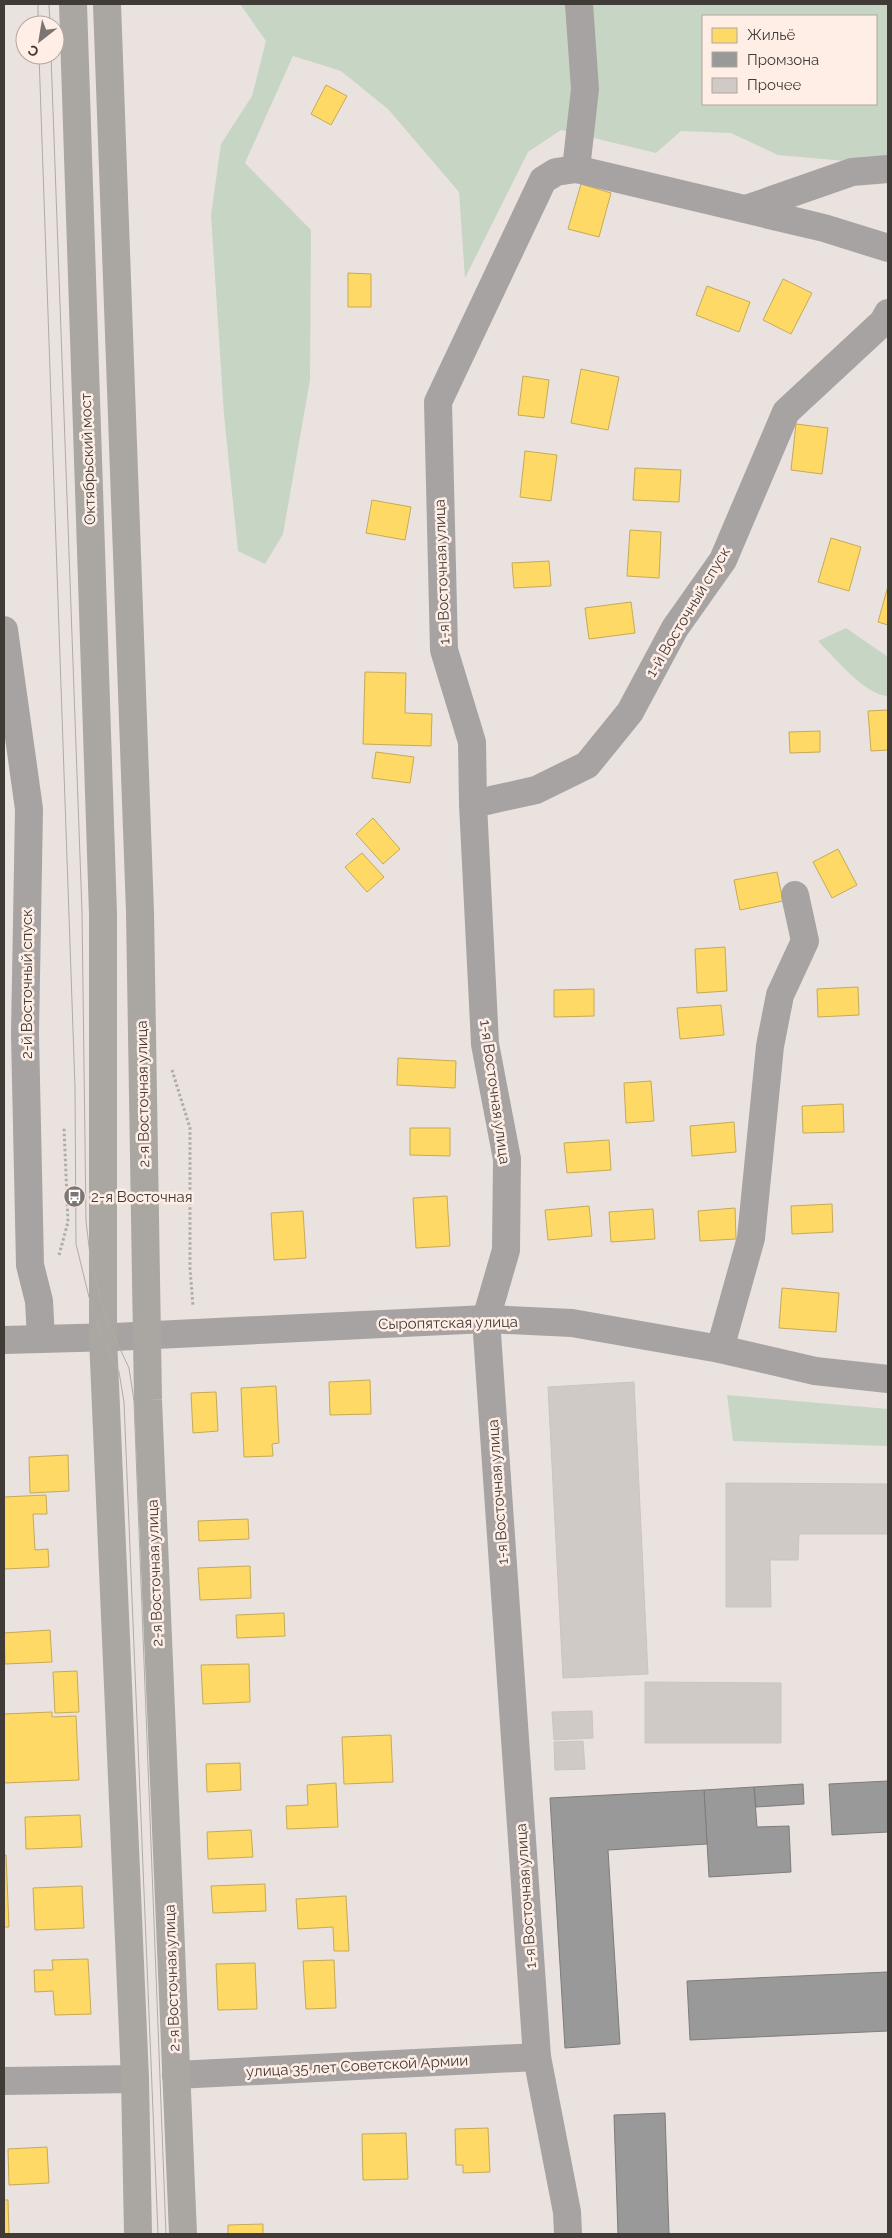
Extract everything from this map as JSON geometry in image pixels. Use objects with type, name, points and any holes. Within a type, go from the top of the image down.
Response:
[{"type":"main road","name":"Октябрьский мост","points":[[72,4],[103,914],[103,1338]]},
{"type":"main road","name":"2-я Восточная улица","points":[[107,4],[140,912],[148,1420],[184,2234]]},
{"type":"main road","points":[[103,1338],[135,2079],[138,2234]]},
{"type":"street","points":[[579,4],[585,89],[576,169],[824,228],[888,248]]},
{"type":"street","name":"1-я Восточная улица","points":[[568,2234],[567,2212],[537,2057],[486,1319],[506,1250],[507,1159],[485,1044],[473,804],[472,742],[444,650],[438,402],[543,180],[556,172],[576,169]]},
{"type":"street","points":[[746,209],[852,172],[888,169]]},
{"type":"street","name":"1-й Восточный спуск","points":[[473,804],[536,790],[587,766],[630,712],[675,628],[722,560],[786,412],[883,322],[888,313]]},
{"type":"street","name":"2-й Восточный спуск","points":[[4,630],[29,809],[25,1034],[30,1265],[39,1301],[41,1338]]},
{"type":"street","points":[[720,1349],[751,1238],[770,1046],[780,995],[805,941],[795,895]]},
{"type":"street","name":"Сыропятская улица","points":[[4,1340],[103,1338],[486,1319],[572,1323],[720,1349],[815,1371],[888,1379]]},
{"type":"street","name":"улица 35 лет Советской Армии","points":[[176,2075],[537,2057]]},
{"type":"street","points":[[4,2082],[135,2079]]},
{"type":"path","points":[[171,1067],[190,1128],[190,1269],[193,1312]]},
{"type":"path","points":[[58,1257],[68,1222],[64,1127]]},
{"type":"green space","points":[[240,4],[888,4],[888,161],[868,163],[778,155],[731,133],[681,131],[656,153],[561,130],[528,152],[465,278],[459,192],[388,109],[341,71],[293,56],[245,163],[311,230],[310,380],[283,534],[265,564],[238,551],[224,415],[211,215],[221,144],[252,96],[266,41]]},
{"type":"green space","points":[[846,628],[888,657],[888,696],[870,690],[860,683],[818,641]]},
{"type":"green space","points":[[727,1395],[888,1409],[888,1446],[733,1441]]},
{"type":"building: Жильё","points":[[326,85],[347,96],[331,125],[311,114]]},
{"type":"building: Жильё","points":[[581,184],[611,193],[599,237],[568,229]]},
{"type":"building: Жильё","points":[[348,273],[371,274],[371,307],[348,307]]},
{"type":"building: Жильё","points":[[783,279],[812,293],[791,334],[763,320]]},
{"type":"building: Жильё","points":[[707,286],[750,302],[739,332],[696,315]]},
{"type":"building: Жильё","points":[[581,369],[619,377],[608,430],[571,423]]},
{"type":"building: Жильё","points":[[523,376],[549,380],[544,418],[518,415]]},
{"type":"building: Жильё","points":[[796,424],[828,428],[822,474],[791,470]]},
{"type":"building: Жильё","points":[[525,451],[557,455],[551,501],[520,497]]},
{"type":"building: Жильё","points":[[635,468],[681,470],[679,502],[633,500]]},
{"type":"building: Жильё","points":[[372,500],[411,507],[405,540],[366,533]]},
{"type":"building: Жильё","points":[[630,530],[661,532],[659,578],[627,576]]},
{"type":"building: Жильё","points":[[831,538],[861,547],[849,591],[818,582]]},
{"type":"building: Жильё","points":[[549,561],[551,586],[514,588],[512,563]]},
{"type":"building: Жильё","points":[[888,586],[888,625],[878,622]]},
{"type":"building: Жильё","points":[[631,602],[635,633],[589,639],[585,608]]},
{"type":"building: Жильё","points":[[365,672],[406,673],[405,713],[432,714],[431,746],[363,744]]},
{"type":"building: Жильё","points":[[888,710],[888,750],[871,751],[868,711]]},
{"type":"building: Жильё","points":[[820,731],[820,752],[790,753],[789,732]]},
{"type":"building: Жильё","points":[[376,752],[414,757],[410,783],[372,778]]},
{"type":"building: Жильё","points":[[373,818],[400,849],[383,864],[356,834]]},
{"type":"building: Жильё","points":[[838,849],[857,885],[832,898],[813,862]]},
{"type":"building: Жильё","points":[[362,853],[384,877],[367,892],[345,867]]},
{"type":"building: Жильё","points":[[777,872],[783,901],[740,910],[734,880]]},
{"type":"building: Жильё","points":[[725,947],[727,991],[697,993],[695,949]]},
{"type":"building: Жильё","points":[[858,987],[859,1015],[818,1017],[817,989]]},
{"type":"building: Жильё","points":[[594,989],[594,1016],[554,1017],[554,990]]},
{"type":"building: Жильё","points":[[721,1005],[724,1035],[680,1039],[677,1008]]},
{"type":"building: Жильё","points":[[398,1058],[456,1061],[455,1088],[397,1085]]},
{"type":"building: Жильё","points":[[651,1081],[654,1121],[626,1123],[624,1083]]},
{"type":"building: Жильё","points":[[843,1104],[844,1132],[803,1133],[802,1106]]},
{"type":"building: Жильё","points":[[734,1122],[736,1152],[692,1156],[690,1126]]},
{"type":"building: Жильё","points":[[410,1128],[450,1128],[450,1156],[410,1155]]},
{"type":"building: Жильё","points":[[609,1140],[611,1170],[567,1173],[564,1143]]},
{"type":"building: Жильё","points":[[447,1196],[450,1246],[416,1248],[413,1198]]},
{"type":"building: Жильё","points":[[832,1204],[833,1232],[792,1234],[791,1206]]},
{"type":"building: Жильё","points":[[589,1206],[592,1236],[548,1240],[545,1210]]},
{"type":"building: Жильё","points":[[735,1208],[736,1239],[700,1241],[698,1211]]},
{"type":"building: Жильё","points":[[653,1209],[655,1239],[611,1242],[609,1212]]},
{"type":"building: Жильё","points":[[303,1211],[306,1258],[274,1260],[271,1213]]},
{"type":"building: Жильё","points":[[782,1288],[839,1293],[836,1332],[779,1328]]},
{"type":"building: Жильё","points":[[370,1380],[371,1414],[330,1415],[329,1382]]},
{"type":"building: Жильё","points":[[276,1386],[279,1443],[272,1444],[273,1456],[244,1457],[241,1388]]},
{"type":"building: Жильё","points":[[216,1392],[218,1431],[193,1433],[191,1393]]},
{"type":"building: Жильё","points":[[68,1455],[69,1491],[30,1493],[29,1457]]},
{"type":"building: Жильё","points":[[46,1495],[47,1514],[33,1514],[35,1550],[48,1549],[49,1567],[4,1569],[4,1497]]},
{"type":"building: Жильё","points":[[248,1519],[249,1539],[199,1541],[198,1521]]},
{"type":"building: Жильё","points":[[250,1566],[251,1598],[200,1600],[198,1568]]},
{"type":"building: Жильё","points":[[284,1613],[285,1636],[237,1638],[236,1615]]},
{"type":"building: Жильё","points":[[50,1630],[52,1662],[5,1664],[4,1633]]},
{"type":"building: Жильё","points":[[249,1664],[250,1702],[203,1704],[201,1665]]},
{"type":"building: Жильё","points":[[77,1671],[79,1712],[55,1713],[53,1672]]},
{"type":"building: Жильё","points":[[52,1712],[52,1717],[76,1716],[79,1780],[4,1783],[4,1714]]},
{"type":"building: Жильё","points":[[391,1735],[393,1782],[344,1784],[342,1737]]},
{"type":"building: Жильё","points":[[240,1763],[241,1790],[207,1792],[206,1764]]},
{"type":"building: Жильё","points":[[336,1783],[338,1827],[287,1829],[286,1806],[308,1805],[307,1785]]},
{"type":"building: Жильё","points":[[80,1815],[82,1847],[26,1849],[25,1817]]},
{"type":"building: Жильё","points":[[251,1830],[253,1857],[208,1859],[207,1832]]},
{"type":"building: Жильё","points":[[4,1855],[6,1855],[9,1927],[4,1927]]},
{"type":"building: Жильё","points":[[265,1884],[266,1911],[213,1913],[211,1886]]},
{"type":"building: Жильё","points":[[82,1886],[84,1928],[35,1930],[33,1888]]},
{"type":"building: Жильё","points":[[346,1896],[349,1951],[334,1951],[333,1927],[298,1929],[296,1899]]},
{"type":"building: Жильё","points":[[88,1959],[91,2014],[55,2015],[53,1991],[35,1992],[34,1970],[53,1970],[52,1960]]},
{"type":"building: Жильё","points":[[334,1960],[336,2008],[306,2009],[303,1961]]},
{"type":"building: Жильё","points":[[255,1963],[257,2009],[218,2010],[216,1964]]},
{"type":"building: Жильё","points":[[488,2128],[490,2172],[463,2173],[463,2165],[456,2165],[455,2129]]},
{"type":"building: Жильё","points":[[406,2133],[408,2179],[363,2180],[362,2134]]},
{"type":"building: Жильё","points":[[47,2147],[49,2183],[9,2185],[8,2149]]},
{"type":"building: Жильё","points":[[4,2200],[8,2200],[9,2234],[4,2234]]},
{"type":"building: Жильё","points":[[263,2224],[263,2234],[228,2234],[228,2225]]},
{"type":"building: Промзона","points":[[888,1781],[888,1832],[832,1835],[829,1784]]},
{"type":"building: Промзона","points":[[803,1784],[804,1804],[756,1807],[754,1787]]},
{"type":"building: Промзона","points":[[754,1787],[757,1827],[789,1826],[791,1872],[709,1877],[704,1790]]},
{"type":"building: Промзона","points":[[704,1790],[707,1844],[608,1850],[620,2044],[565,2048],[550,1798]]},
{"type":"building: Промзона","points":[[888,1972],[888,2031],[690,2040],[687,1981]]},
{"type":"building: Промзона","points":[[665,2113],[669,2234],[618,2234],[614,2115]]},
{"type":"building: Прочее","points":[[634,1382],[648,1674],[563,1678],[548,1387]]},
{"type":"building: Прочее","points":[[726,1483],[888,1484],[888,1534],[799,1534],[798,1560],[770,1560],[771,1607],[726,1607]]},
{"type":"building: Прочее","points":[[645,1682],[781,1683],[781,1743],[645,1743]]},
{"type":"building: Прочее","points":[[592,1711],[593,1738],[554,1740],[552,1712]]},
{"type":"building: Прочее","points":[[583,1741],[585,1769],[555,1770],[554,1742]]},
{"type":"tram line","points":[[38,4],[38,15]]},
{"type":"tram line","points":[[49,4],[50,15]]},
{"type":"tram line","points":[[39,65],[75,1088],[76,1244],[89,1297],[103,1338],[119,1372],[124,1402],[158,2234]]},
{"type":"tram line","points":[[51,65],[82,912],[86,1221],[90,1255],[102,1305],[108,1323],[129,1368],[134,1401],[166,2234]]},
{"type":"place","name":"2-я Восточная","points":[[75,1197]]}]
